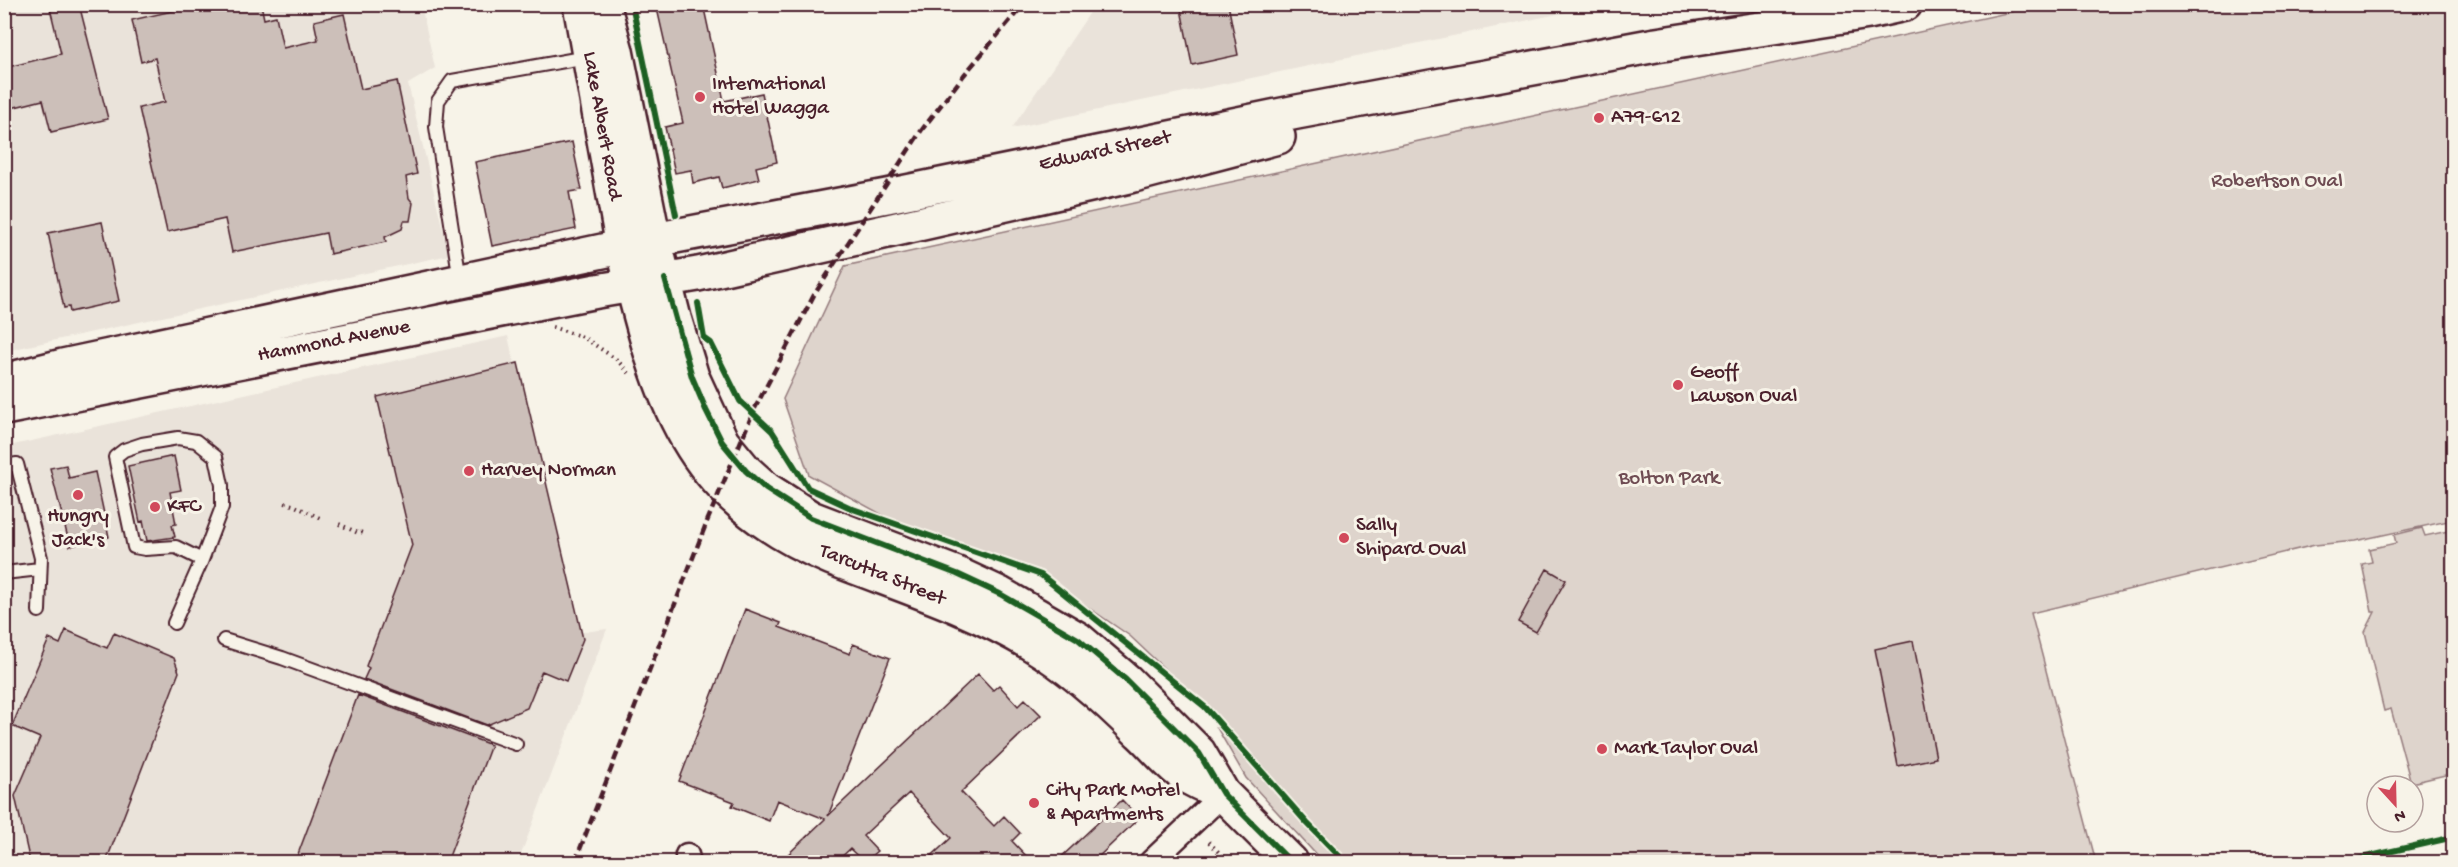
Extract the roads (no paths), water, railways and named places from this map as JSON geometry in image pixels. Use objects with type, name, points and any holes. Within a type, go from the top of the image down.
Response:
[{"type":"main road","name":"Lake Albert Road","points":[[580,4],[622,247],[632,284]]},
{"type":"main road","name":"Lake Albert Road","points":[[603,4],[619,62],[654,240],[665,279]]},
{"type":"main road","name":"Edward Street","points":[[1656,45],[1800,4]]},
{"type":"main road","name":"Edward Street","points":[[654,240],[899,194],[1297,112],[1656,45],[1869,12],[1905,4]]},
{"type":"main road","name":"Edward Street","points":[[665,279],[1130,176],[1555,64]]},
{"type":"main road","name":"Hammond Avenue","points":[[4,381],[63,366],[654,240]]},
{"type":"main road","name":"Hammond Avenue","points":[[4,408],[665,279]]},
{"type":"main road","name":"Tarcutta Street","points":[[665,279],[689,367],[706,410],[722,442],[746,471],[766,489],[811,518],[957,574],[1000,594],[1078,639],[1117,691],[1148,721],[1199,753],[1223,794],[1291,862]]},
{"type":"main road","name":"Tarcutta Street","points":[[632,284],[659,382],[672,412],[703,464],[741,502],[772,528],[801,543],[968,610],[1010,631],[1056,660],[1117,691]]},
{"type":"street","points":[[1151,862],[1223,794]]},
{"type":"lane","points":[[460,282],[436,127],[438,101],[452,81],[588,57]]},
{"type":"lane","points":[[174,623],[202,560],[222,507],[222,485],[216,457],[196,441],[178,438],[142,444],[124,450],[116,457],[134,547],[145,549],[176,547],[202,560]]},
{"type":"lane","points":[[4,466],[16,464],[41,558],[39,611]]},
{"type":"lane","points":[[4,573],[40,569]]},
{"type":"lane","points":[[224,640],[282,658],[516,744]]},
{"type":"railway","points":[[575,862],[706,524],[754,410],[814,295],[921,131],[964,75],[1024,4]]},
{"type":"place","name":"International Hotel Wagga","points":[[700,97]]},
{"type":"place","name":"A79-612","points":[[1599,118]]},
{"type":"place","name":"Geoff Lawson Oval","points":[[1678,385]]},
{"type":"place","name":"Harvey Norman","points":[[469,471]]},
{"type":"place","name":"Hungry Jack's","points":[[78,495]]},
{"type":"place","name":"KFC","points":[[155,507]]},
{"type":"place","name":"Sally Shipard Oval","points":[[1344,538]]},
{"type":"place","name":"Mark Taylor Oval","points":[[1602,749]]},
{"type":"place","name":"City Park Motel & Apartments","points":[[1034,803]]},
{"type":"park label","name":"Robertson Oval","points":[[2277,182]]},
{"type":"park label","name":"Bolton Park","points":[[1669,479]]}]
